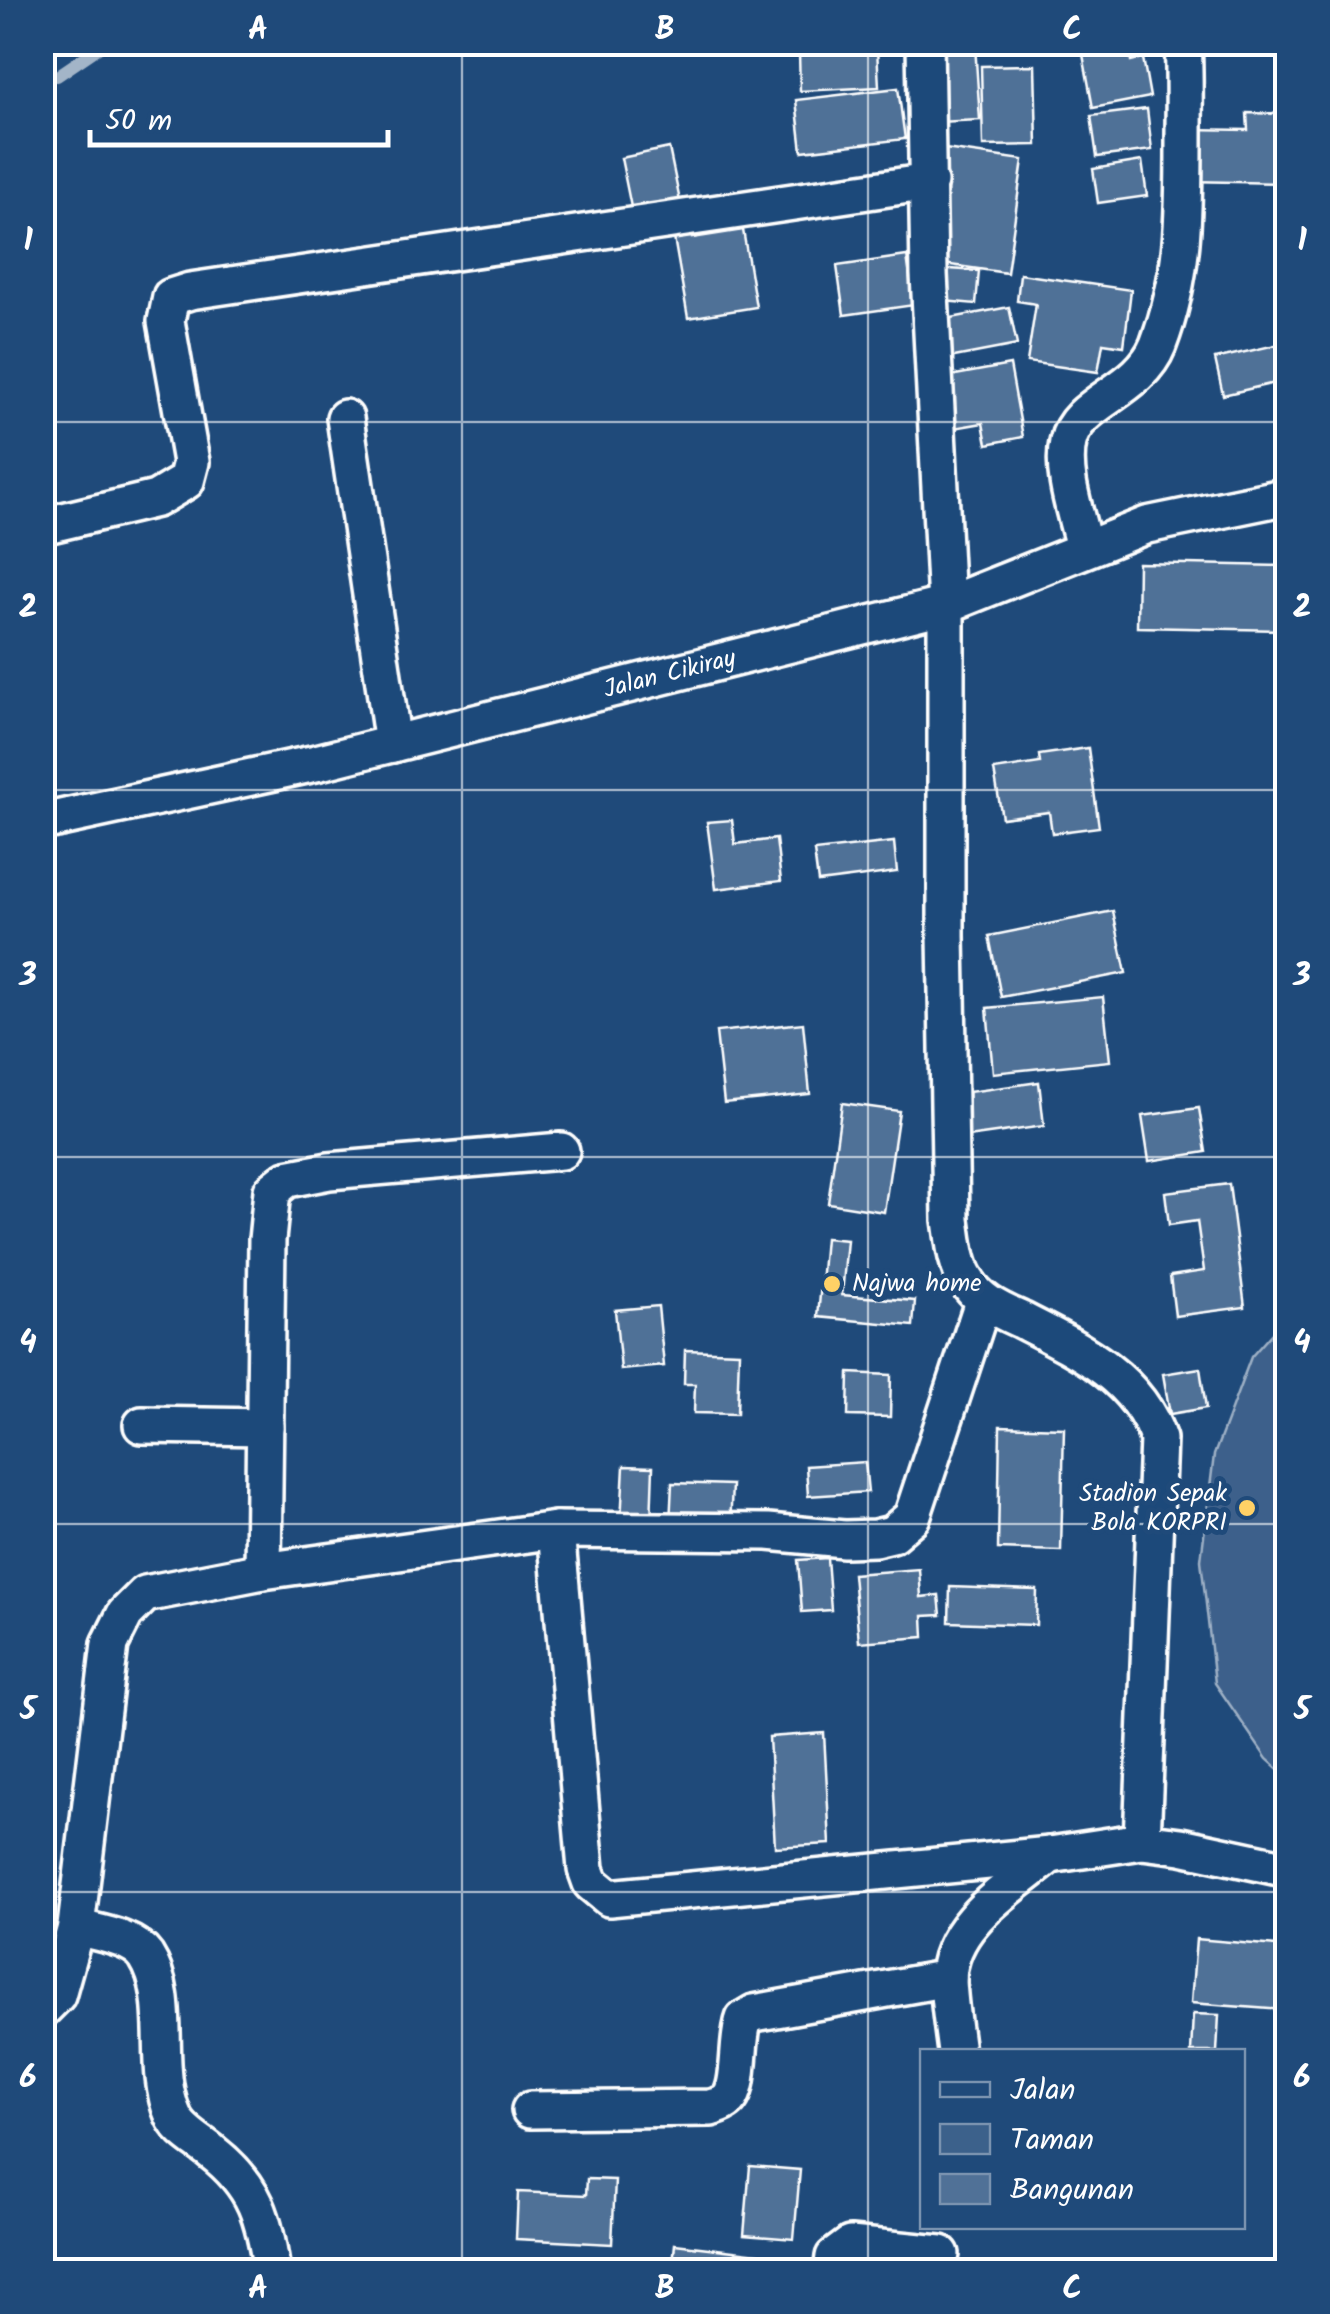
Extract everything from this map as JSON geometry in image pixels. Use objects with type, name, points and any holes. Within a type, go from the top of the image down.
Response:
[{"type":"street","points":[[926,42],[929,274],[946,604],[951,1220],[965,1279],[983,1302],[1068,1344],[1126,1384],[1142,1402],[1158,1438],[1142,1841]]},
{"type":"street","points":[[1084,548],[1067,469],[1067,443],[1076,419],[1136,380],[1156,350],[1179,275],[1184,200],[1182,42]]},
{"type":"street","points":[[42,526],[156,500],[186,481],[191,462],[166,321],[171,298],[209,288],[929,182]]},
{"type":"street","points":[[346,418],[393,744]]},
{"type":"street","name":"Jalan Cikiray","points":[[42,822],[393,744],[946,604],[1147,526],[1288,496]]},
{"type":"street","points":[[264,1572],[269,1201],[278,1184],[301,1175],[330,1171],[562,1152]]},
{"type":"street","points":[[42,2010],[58,1996],[76,1927],[110,1644],[134,1602],[146,1594],[264,1572],[556,1530],[768,1532],[844,1539],[892,1534],[912,1517],[983,1302]]},
{"type":"street","points":[[142,1425],[265,1427]]},
{"type":"street","points":[[556,1530],[586,1869],[591,1884],[609,1898],[1050,1855],[1142,1841],[1288,1869]]},
{"type":"street","points":[[956,2049],[948,1978],[952,1954],[966,1927],[1050,1855]]},
{"type":"street","points":[[76,1927],[136,1946],[146,1956],[156,1975],[162,2060],[173,2118],[234,2169],[250,2188],[258,2206],[272,2272]]},
{"type":"street","points":[[530,2110],[712,2108],[728,2101],[736,2088],[738,2033],[744,2019],[754,2013],[948,1978]]},
{"type":"street","points":[[832,2272],[834,2257],[850,2245],[943,2251]]},
{"type":"green space","name":"Stadion Sepak Bola KORPRI","points":[[1287,1316],[1287,1777],[1267,1759],[1215,1683],[1201,1560],[1214,1455],[1251,1357]]},
{"type":"building","points":[[1128,42],[1131,61],[1143,58],[1150,97],[1093,108],[1082,49]]},
{"type":"building","points":[[975,45],[980,120],[937,122],[932,47]]},
{"type":"building","points":[[877,48],[879,87],[800,91],[799,52]]},
{"type":"building","points":[[1035,65],[1037,145],[983,146],[981,66]]},
{"type":"building","points":[[898,88],[905,139],[802,151],[796,100]]},
{"type":"building","points":[[1147,109],[1152,150],[1097,157],[1091,116]]},
{"type":"building","points":[[1247,113],[1287,114],[1286,183],[1188,181],[1189,129],[1248,130]]},
{"type":"building","points":[[669,148],[681,206],[633,217],[621,158]]},
{"type":"building","points":[[945,149],[1023,160],[1007,273],[929,262]]},
{"type":"building","points":[[1142,161],[1147,196],[1098,203],[1093,169]]},
{"type":"building","points":[[691,229],[692,238],[743,230],[756,307],[688,318],[673,232]]},
{"type":"building","points":[[907,256],[914,305],[844,315],[837,266]]},
{"type":"building","points":[[934,268],[979,271],[976,304],[932,300]]},
{"type":"building","points":[[1020,274],[1131,290],[1124,346],[1103,343],[1098,372],[1027,362],[1036,304],[1017,301]]},
{"type":"building","points":[[1009,307],[1017,345],[949,358],[941,320]]},
{"type":"building","points":[[1288,342],[1288,380],[1223,395],[1215,359]]},
{"type":"building","points":[[1010,365],[1023,437],[987,444],[983,423],[948,429],[939,378]]},
{"type":"building","points":[[1138,563],[1288,566],[1288,630],[1137,627]]},
{"type":"building","points":[[1088,748],[1099,827],[1052,833],[1049,812],[1002,818],[994,770],[1040,763],[1039,755]]},
{"type":"building","points":[[732,820],[735,844],[776,839],[781,881],[716,889],[707,822]]},
{"type":"building","points":[[894,842],[897,872],[818,882],[814,851]]},
{"type":"building","points":[[1113,911],[1126,973],[1001,997],[989,936]]},
{"type":"building","points":[[1103,997],[1110,1061],[993,1073],[987,1008]]},
{"type":"building","points":[[803,1023],[810,1094],[724,1103],[716,1032]]},
{"type":"building","points":[[1039,1082],[1044,1126],[960,1138],[954,1094]]},
{"type":"building","points":[[842,1103],[899,1111],[884,1212],[828,1203]]},
{"type":"building","points":[[1199,1108],[1206,1152],[1149,1161],[1142,1116]]},
{"type":"building","points":[[1229,1184],[1245,1307],[1175,1316],[1170,1276],[1204,1271],[1197,1221],[1169,1225],[1165,1192]]},
{"type":"building","name":"Najwa home","points":[[825,1238],[847,1240],[842,1295],[915,1301],[913,1326],[818,1317]]},
{"type":"building","points":[[658,1306],[664,1366],[621,1370],[615,1310]]},
{"type":"building","points":[[685,1350],[739,1352],[737,1414],[694,1413],[695,1384],[684,1384]]},
{"type":"building","points":[[1200,1368],[1206,1408],[1170,1414],[1163,1374]]},
{"type":"building","points":[[849,1373],[891,1375],[890,1417],[848,1416]]},
{"type":"building","points":[[1000,1426],[1064,1428],[1061,1551],[998,1549]]},
{"type":"building","points":[[865,1462],[868,1492],[808,1496],[806,1466]]},
{"type":"building","points":[[624,1466],[653,1467],[651,1523],[621,1522]]},
{"type":"building","points":[[672,1483],[732,1485],[730,1527],[670,1524]]},
{"type":"building","points":[[827,1558],[831,1610],[802,1612],[798,1560]]},
{"type":"building","points":[[919,1569],[921,1597],[939,1595],[941,1615],[923,1616],[924,1637],[859,1642],[853,1574]]},
{"type":"building","points":[[950,1587],[1037,1590],[1036,1625],[949,1622]]},
{"type":"building","points":[[824,1733],[830,1844],[775,1847],[769,1737]]},
{"type":"building","points":[[1196,1939],[1288,1947],[1284,2010],[1191,2003]]},
{"type":"building","points":[[1193,2014],[1219,2015],[1217,2049],[1191,2049]]},
{"type":"building","points":[[750,2166],[800,2170],[794,2239],[744,2235]]},
{"type":"building","points":[[587,2179],[615,2180],[612,2244],[516,2239],[518,2192],[586,2195]]},
{"type":"building","points":[[675,2244],[783,2257],[781,2272],[672,2272]]},
{"type":"waterway","points":[[42,76],[57,76],[107,42]]},
{"type":"place","name":"Najwa home","points":[[832,1284]]},
{"type":"place","name":"Stadion Sepak Bola KORPRI","points":[[1247,1508]]}]
